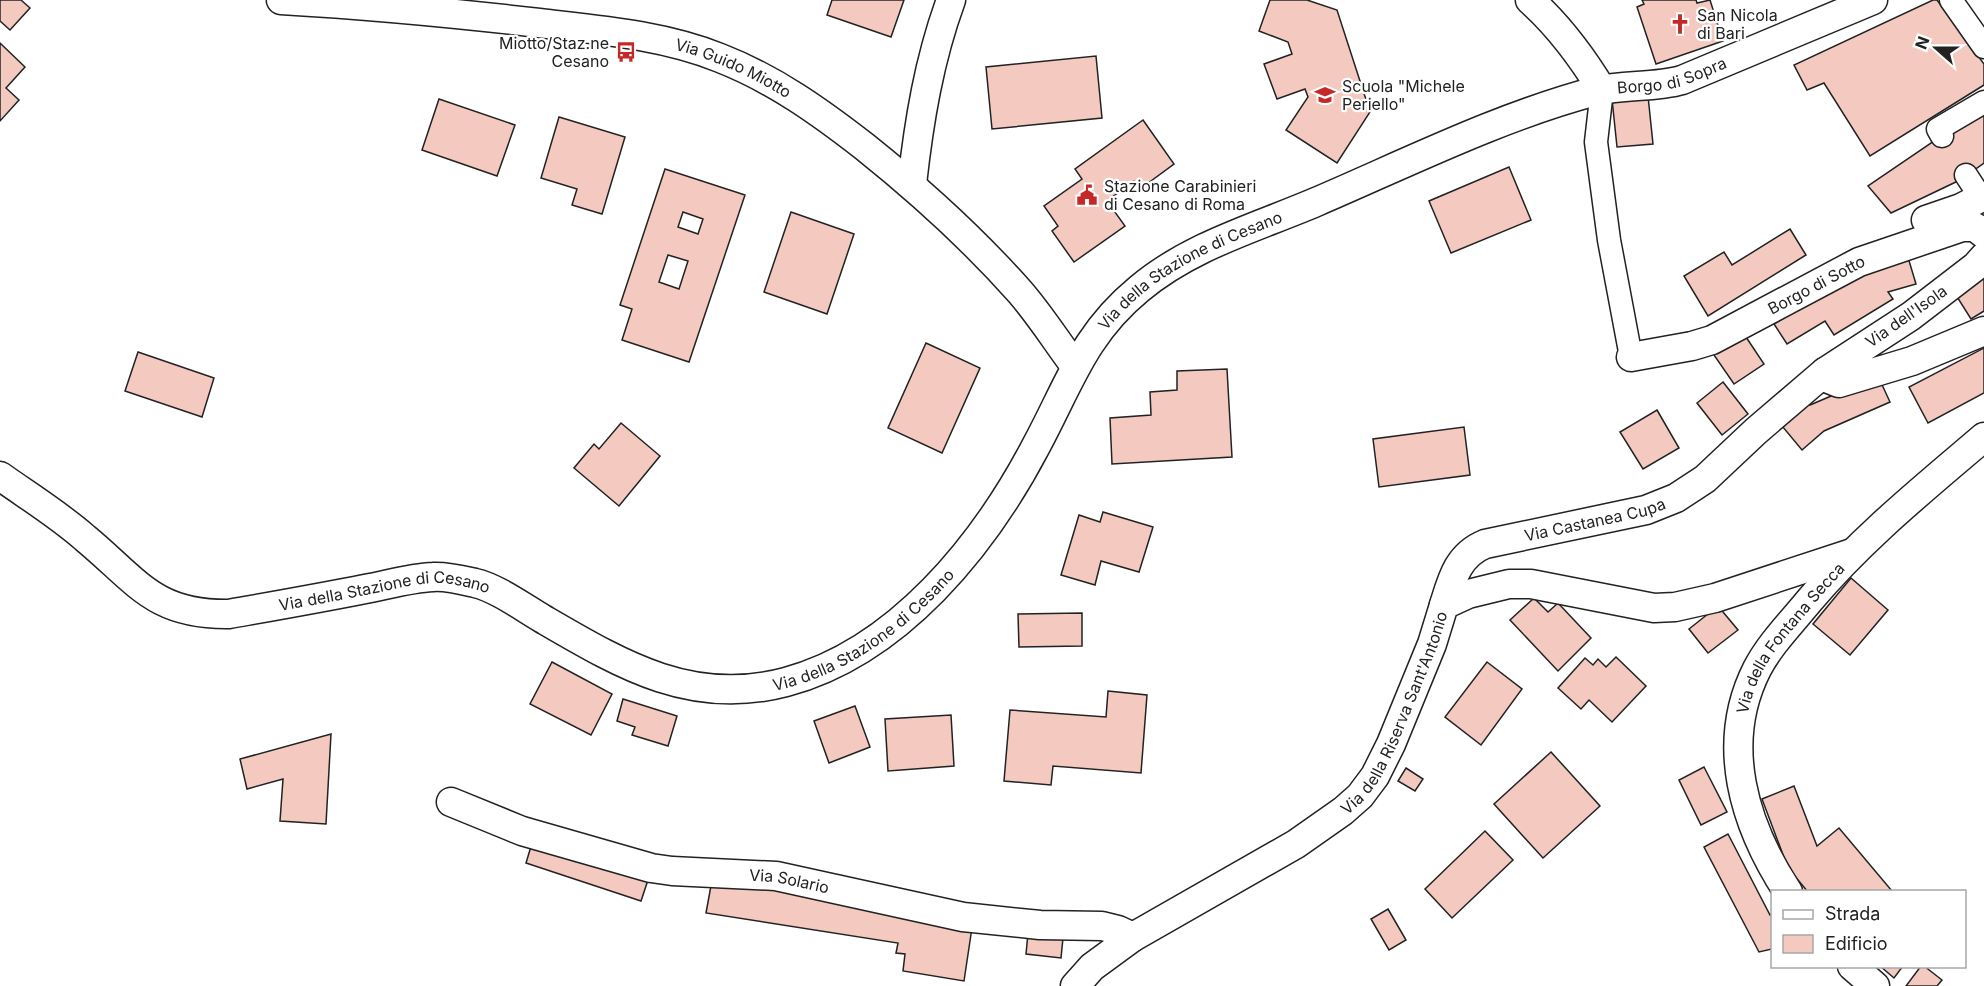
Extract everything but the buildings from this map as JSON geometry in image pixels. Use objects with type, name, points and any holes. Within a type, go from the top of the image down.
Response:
[{"type":"street","name":"Via Guido Miotto","points":[[281,0],[450,13],[590,29],[689,47],[719,57],[773,83],[824,115],[912,184],[1021,294],[1075,366]]},
{"type":"street","points":[[912,184],[918,129],[927,82],[951,0]]},
{"type":"street","points":[[1530,0],[1546,14],[1574,48],[1602,90],[1596,142],[1609,240],[1631,357]]},
{"type":"street","name":"Borgo di Sopra","points":[[1602,90],[1666,84],[1682,80],[1873,0]]},
{"type":"street","points":[[1951,0],[1984,47]]},
{"type":"street","name":"Via della Stazione di Cesano","points":[[0,476],[84,537],[148,594],[182,610],[205,614],[229,614],[436,576],[480,584],[597,651],[638,671],[686,686],[714,690],[738,690],[787,682],[844,658],[887,631],[936,587],[983,532],[1009,494],[1040,440],[1075,366],[1095,333],[1119,306],[1152,278],[1197,250],[1525,112],[1602,90]]},
{"type":"street","points":[[1942,136],[1938,129],[1984,102]]},
{"type":"street","name":"Borgo di Sotto","points":[[1631,357],[1712,340],[1859,262],[1857,252],[1863,242],[1961,208],[1977,190]]},
{"type":"street","points":[[1859,262],[1962,227],[1975,227],[1984,234]]},
{"type":"street","name":"Via dell'Isola","points":[[1756,431],[1825,372],[1911,316],[1976,266],[1984,257]]},
{"type":"street","name":"Via dell'Isola","points":[[1825,372],[1829,380],[1839,383],[1912,361],[1984,331]]},
{"type":"street","name":"Via Castanea Cupa","points":[[1444,605],[1457,568],[1461,561],[1476,548],[1661,506],[1705,478],[1756,431]]},
{"type":"street","name":"Via della Fontana Secca","points":[[1787,890],[1747,809],[1739,768],[1738,744],[1740,720],[1747,692],[1767,653],[1821,586],[1852,553],[1984,436]]},
{"type":"street","name":"Via della Riserva Sant'Antonio","points":[[1075,986],[1092,966],[1133,937],[1296,844],[1360,796],[1375,776],[1391,744],[1432,644],[1444,605],[1468,594],[1509,584],[1531,584],[1654,609],[1675,607],[1715,598],[1852,553]]},
{"type":"street","name":"Via Solario","points":[[451,802],[522,831],[651,868],[776,876],[963,917],[1040,925],[1102,926],[1133,937]]},
{"type":"street","points":[[1854,968],[1875,986]]},
{"type":"place","name":"San Nicola di Bari","points":[[1680,24]]},
{"type":"place","name":"Miotto/Staz.ne Cesano","points":[[626,52]]},
{"type":"place","name":"Scuola \"Michele Periello\"","points":[[1325,95]]},
{"type":"place","name":"Stazione Carabinieri di Cesano di Roma","points":[[1087,195]]}]
